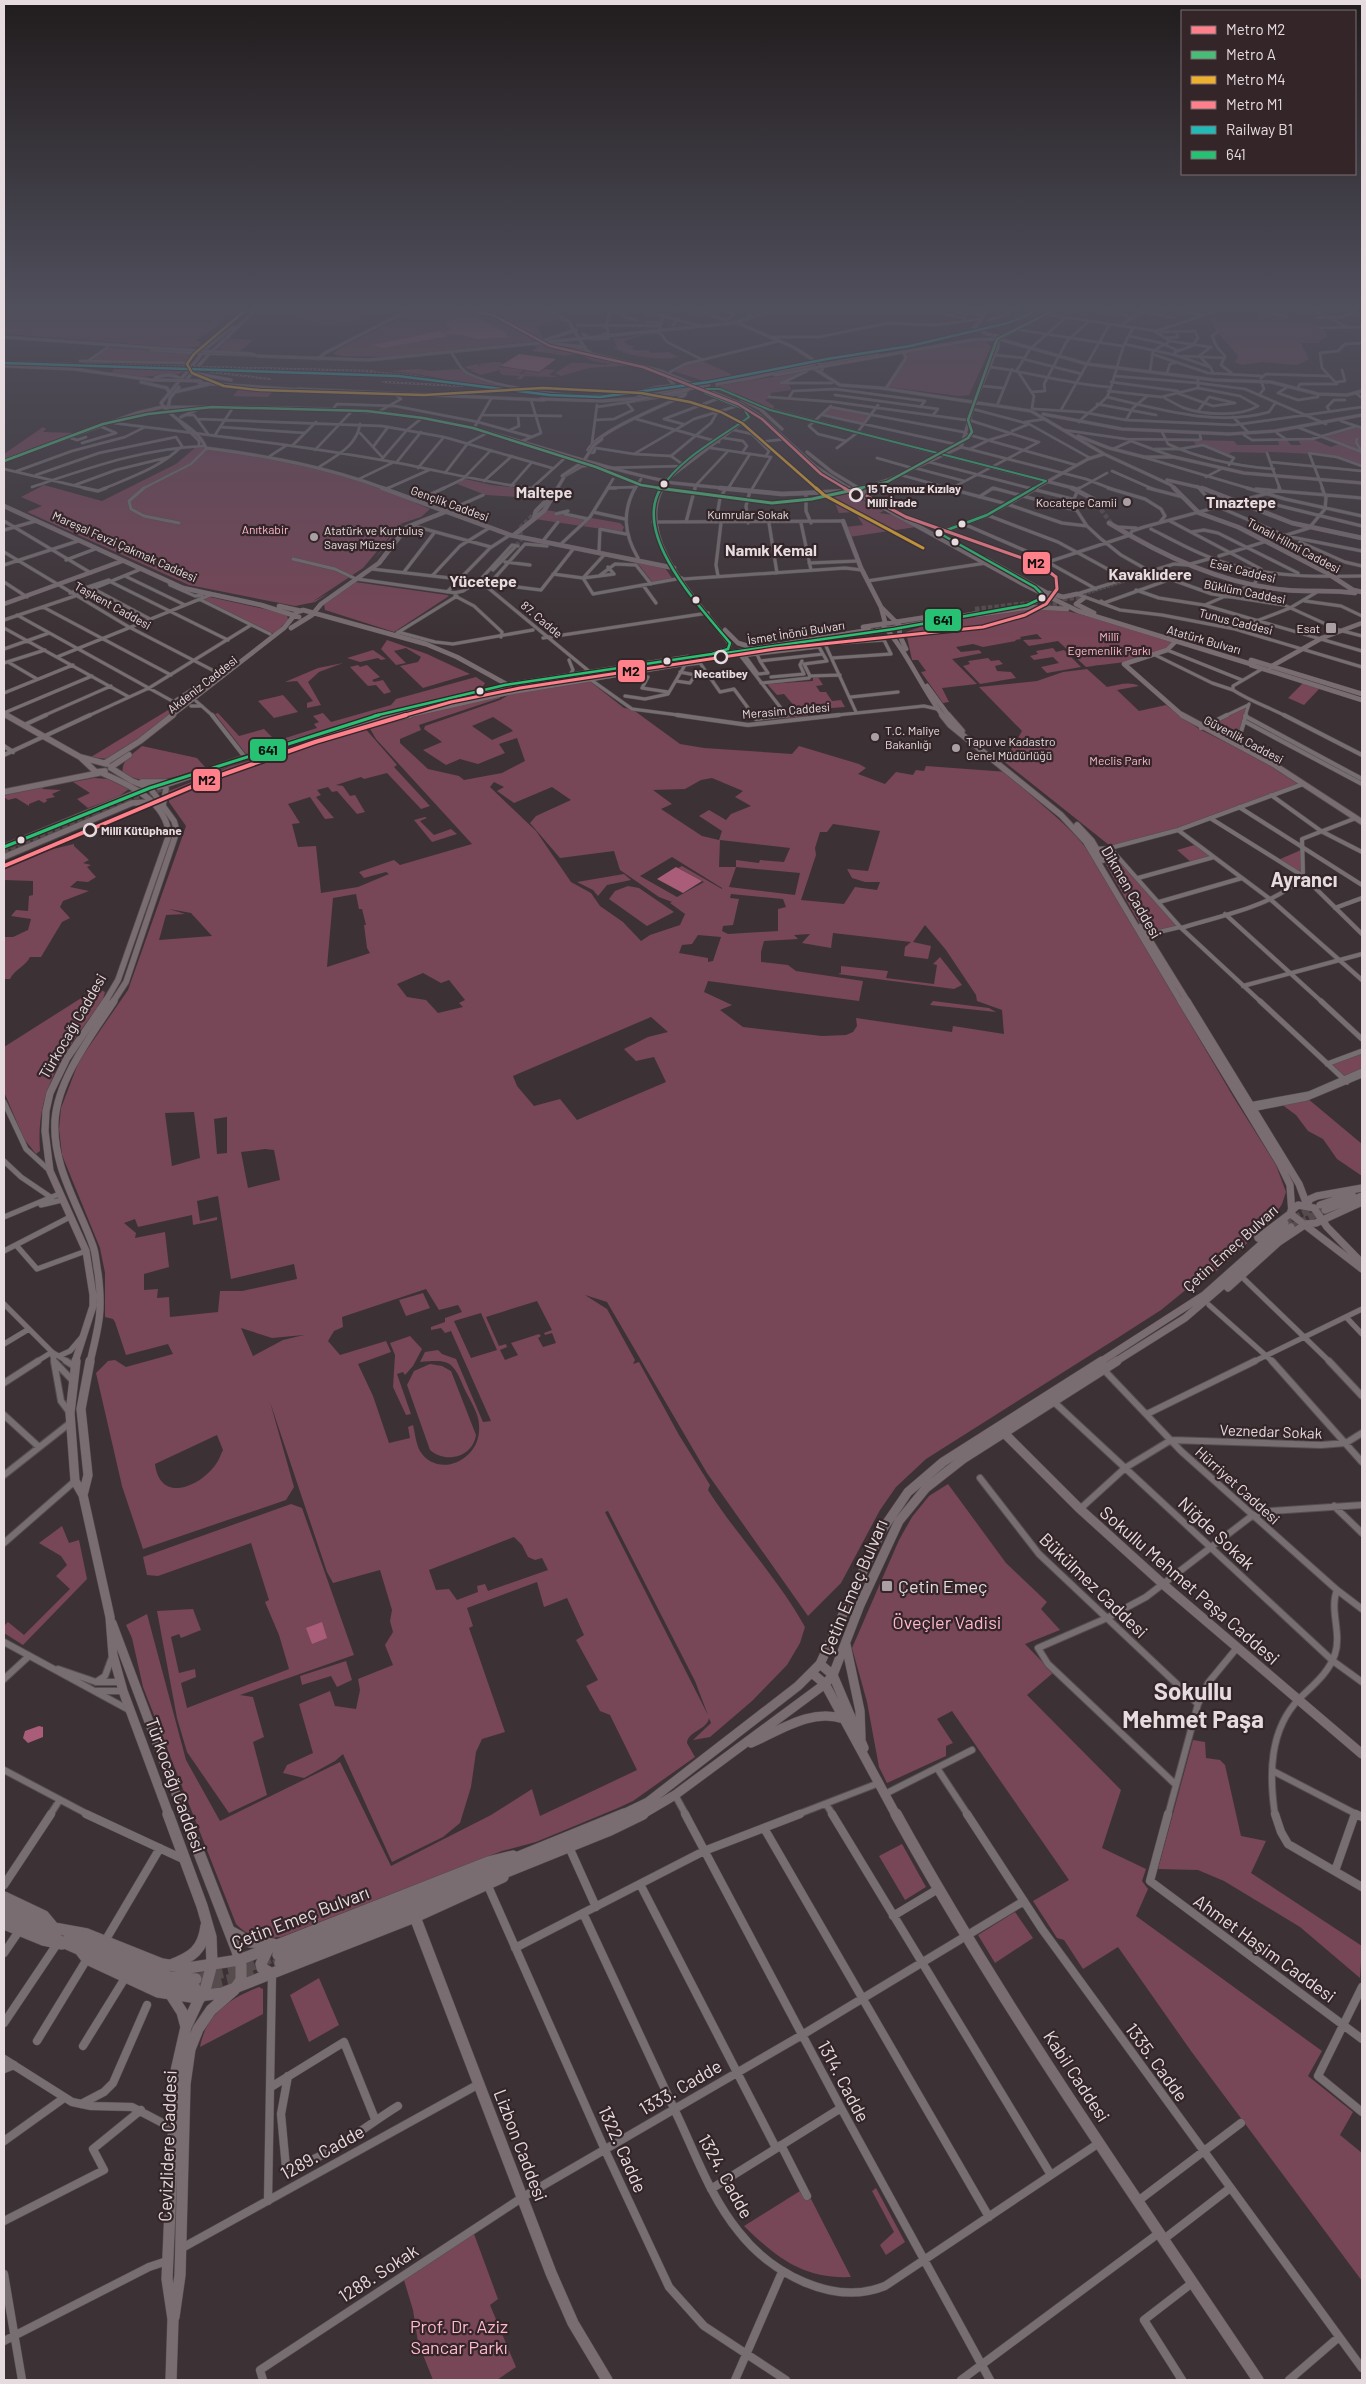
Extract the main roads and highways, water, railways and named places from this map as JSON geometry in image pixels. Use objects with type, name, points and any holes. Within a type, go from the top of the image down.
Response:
[{"type":"main road","points":[[4,461],[120,419]]},
{"type":"main road","points":[[4,461],[126,419]]},
{"type":"main road","name":"Gençlik Caddesi","points":[[182,419],[200,433],[208,447],[270,456],[319,466],[489,528],[526,538],[674,568]]},
{"type":"main road","points":[[427,419],[486,433],[641,479],[806,494],[854,489],[878,482],[929,462],[960,446],[968,420]]},
{"type":"main road","points":[[429,419],[474,428],[566,457],[582,456],[592,443],[604,438]]},
{"type":"main road","points":[[539,512],[562,478],[585,463],[596,444],[635,419]]},
{"type":"main road","points":[[654,560],[662,559],[661,548],[653,522],[656,504],[664,483],[746,419]]},
{"type":"main road","name":"Atatürk Bulvarı","points":[[764,419],[820,470],[988,562],[1046,592],[1101,617],[1193,645]]},
{"type":"main road","name":"Atatürk Bulvarı","points":[[772,419],[812,457],[854,489],[939,533],[1024,586],[1078,611],[1193,645]]},
{"type":"main road","points":[[805,419],[1078,489],[1092,499]]},
{"type":"main road","points":[[1046,419],[1104,454],[1161,480],[1197,486],[1241,502],[1281,520],[1309,528],[1362,538]]},
{"type":"main road","points":[[1056,419],[1120,430],[1244,435],[1277,433],[1344,419]]},
{"type":"main road","points":[[1057,419],[1122,429],[1200,434],[1249,433],[1298,428]]},
{"type":"main road","points":[[1324,423],[1348,419]]},
{"type":"main road","points":[[1072,434],[1113,449],[1140,456],[1174,457],[1223,469],[1362,483]]},
{"type":"main road","points":[[589,464],[604,438]]},
{"type":"main road","points":[[921,449],[948,453],[960,459]]},
{"type":"main road","points":[[588,450],[596,450]]},
{"type":"main road","points":[[751,490],[806,493],[854,489],[901,475],[948,453]]},
{"type":"main road","points":[[939,533],[966,525],[987,515],[1062,472],[1090,458],[1104,454]]},
{"type":"main road","points":[[510,534],[521,530],[544,511],[552,491],[562,478],[574,470],[589,464],[661,481]]},
{"type":"main road","name":"Tunalı Hilmi Caddesi","points":[[1161,480],[1172,486],[1199,514],[1235,526],[1334,577],[1350,588]]},
{"type":"main road","name":"Mareşal Fevzi Çakmak Caddesi","points":[[4,504],[94,549],[169,582],[207,595],[308,617]]},
{"type":"main road","name":"Mareşal Fevzi Çakmak Caddesi","points":[[4,504],[187,586],[314,612]]},
{"type":"main road","points":[[422,518],[431,512],[432,507]]},
{"type":"main road","points":[[303,610],[372,569],[410,525],[443,511]]},
{"type":"main road","points":[[443,511],[401,528],[376,560],[355,579],[321,604],[314,612],[394,634],[442,650],[497,679],[506,687]]},
{"type":"main road","points":[[843,522],[860,566],[881,607],[883,628],[889,629]]},
{"type":"main road","name":"Esat Caddesi","points":[[1112,525],[1188,565],[1252,584],[1317,592],[1344,591]]},
{"type":"main road","points":[[521,530],[526,538]]},
{"type":"main road","name":"Gençlik Caddesi","points":[[526,538],[654,560]]},
{"type":"main road","points":[[661,548],[674,568],[735,641],[751,647]]},
{"type":"main road","points":[[647,562],[659,562],[654,560]]},
{"type":"main road","points":[[4,604],[28,597],[122,561]]},
{"type":"main road","points":[[988,562],[1016,579]]},
{"type":"main road","points":[[988,562],[1040,591]]},
{"type":"main road","points":[[1344,591],[1350,588],[1362,594]]},
{"type":"main road","points":[[1344,591],[1362,594]]},
{"type":"main road","points":[[1046,592],[1060,597],[1085,595],[1076,604],[1094,613]]},
{"type":"main road","name":"Dikmen Caddesi","points":[[881,607],[899,625],[898,628],[902,641],[921,676],[954,726]]},
{"type":"main road","points":[[782,643],[884,623],[913,622],[1032,607],[1078,611]]},
{"type":"main road","name":"Akdeniz Caddesi","points":[[4,791],[100,773],[111,768],[191,706],[303,610]]},
{"type":"main road","points":[[782,643],[820,640],[898,628],[913,622],[977,611]]},
{"type":"main road","name":"Akdeniz Caddesi","points":[[4,791],[71,778],[126,751],[226,675],[314,612]]},
{"type":"main road","points":[[710,612],[730,644],[728,649],[712,654]]},
{"type":"main road","points":[[308,617],[394,634],[439,653],[506,687]]},
{"type":"main road","points":[[1262,668],[1274,667],[1322,638],[1339,630],[1362,623]]},
{"type":"main road","name":"İsmet İnönü Bulvarı","points":[[588,675],[868,629]]},
{"type":"main road","name":"Dikmen Caddesi","points":[[889,629],[937,709],[954,726],[1061,815],[1093,849],[1146,935],[1287,1177],[1290,1185],[1292,1212]]},
{"type":"main road","name":"Güvenlik Caddesi","points":[[1176,641],[1167,650],[1124,664],[1176,711],[1201,728],[1268,761],[1362,822]]},
{"type":"main road","name":"İsmet İnönü Bulvarı","points":[[688,658],[737,652],[782,643]]},
{"type":"main road","points":[[1193,645],[1256,664],[1274,667],[1284,673]]},
{"type":"main road","points":[[4,847],[166,782],[351,724],[506,687],[574,676],[689,663],[699,657]]},
{"type":"main road","points":[[588,675],[599,670],[688,658]]},
{"type":"main road","points":[[363,726],[588,675],[688,658]]},
{"type":"main road","points":[[1256,664],[1262,668],[1284,673]]},
{"type":"main road","points":[[1274,667],[1276,671],[1362,697]]},
{"type":"main road","points":[[599,670],[598,673],[607,673]]},
{"type":"main road","points":[[489,679],[490,691]]},
{"type":"main road","points":[[497,679],[525,684]]},
{"type":"main road","points":[[351,724],[371,717],[490,691],[506,691],[506,687]]},
{"type":"main road","points":[[161,790],[217,770],[363,726],[490,691]]},
{"type":"main road","points":[[4,713],[80,758],[104,763],[132,781],[150,788]]},
{"type":"main road","points":[[4,856],[161,790],[281,745]]},
{"type":"main road","name":"Türkocağı Caddesi","points":[[80,758],[100,773],[124,782],[152,802],[167,821],[169,830],[130,969],[119,996],[76,1059],[57,1106],[54,1119],[57,1156],[70,1194],[94,1248],[98,1263],[102,1301],[101,1317],[84,1384],[81,1424],[88,1475],[83,1495]]},
{"type":"main road","points":[[132,781],[166,782]]},
{"type":"main road","name":"Türkocağı Caddesi","points":[[150,788],[161,790],[163,805],[174,821],[176,831],[149,903],[111,994],[67,1058],[50,1094],[45,1131],[50,1171],[60,1197],[86,1250],[93,1294],[90,1318],[74,1366],[70,1413],[75,1481],[83,1495],[110,1617],[113,1654],[122,1687],[211,1937],[212,1964],[199,1987]]},
{"type":"main road","points":[[161,790],[163,805]]},
{"type":"main road","points":[[132,803],[152,802]]},
{"type":"main road","name":"Dikmen Caddesi","points":[[1093,849],[1247,1107],[1299,1184],[1307,1205],[1317,1210],[1320,1219],[1362,1263]]},
{"type":"main road","points":[[111,994],[119,996]]},
{"type":"main road","points":[[1362,1190],[1317,1196],[1310,1199],[1307,1205],[1295,1206],[1292,1212],[1295,1218],[1306,1224],[1362,1270]]},
{"type":"main road","points":[[1362,1190],[1322,1208],[1362,1196]]},
{"type":"main road","points":[[60,1197],[70,1194]]},
{"type":"main road","points":[[1306,1224],[1316,1224],[1320,1219],[1362,1202]]},
{"type":"main road","name":"Çetin Emeç Bulvarı","points":[[1189,1306],[1267,1230],[1292,1212]]},
{"type":"main road","name":"Çetin Emeç Bulvarı","points":[[1199,1308],[1209,1305],[1279,1242],[1306,1224]]},
{"type":"main road","name":"Çetin Emeç Bulvarı","points":[[4,1897],[44,1916],[54,1928],[87,1934],[162,1964],[180,1968],[239,1960],[488,1862],[527,1857],[569,1846],[633,1820],[675,1795],[825,1684],[833,1675],[860,1605],[899,1520],[908,1508],[942,1474],[1001,1430],[1189,1306],[1288,1225],[1199,1308],[1054,1402],[1001,1430],[929,1471],[896,1506],[882,1530],[820,1664],[770,1710],[648,1802],[527,1857],[279,1959]]},
{"type":"main road","points":[[90,1318],[101,1317]]},
{"type":"main road","points":[[74,1366],[88,1371]]},
{"type":"main road","points":[[74,1381],[84,1384]]},
{"type":"main road","name":"Sokullu Mehmet Paşa Caddesi","points":[[1001,1430],[1080,1509],[1164,1585],[1236,1649],[1362,1754]]},
{"type":"main road","name":"Türkocağı Caddesi","points":[[110,1617],[137,1687],[149,1725],[230,1932],[242,1972],[241,1980],[234,1990]]},
{"type":"main road","points":[[846,1644],[860,1711],[861,1740]]},
{"type":"main road","points":[[820,1664],[833,1675]]},
{"type":"main road","points":[[812,1673],[825,1684]]},
{"type":"main road","name":"Kabil Caddesi","points":[[833,1675],[884,1794],[938,1889],[1099,2142],[1258,2380]]},
{"type":"main road","points":[[122,1687],[133,1677]]},
{"type":"main road","name":"Kabil Caddesi","points":[[825,1684],[879,1783]]},
{"type":"main road","points":[[122,1687],[137,1687]]},
{"type":"main road","points":[[737,1749],[814,1716],[832,1715],[844,1719]]},
{"type":"main road","name":"Çetin Emeç Bulvarı","points":[[4,1916],[148,1980],[167,1985],[234,1990],[488,1886],[527,1857]]},
{"type":"main road","name":"Çetin Emeç Bulvarı","points":[[4,1906],[146,1969],[199,1987]]},
{"type":"main road","name":"Lizbon Caddesi","points":[[415,1917],[551,2273],[573,2323],[607,2380]]},
{"type":"main road","points":[[171,1965],[189,1958],[198,1951],[205,1942],[207,1923]]},
{"type":"main road","name":"Çetin Emeç Bulvarı","points":[[4,1924],[57,1944],[68,1944]]},
{"type":"main road","points":[[230,1932],[248,1942],[261,1945],[281,1944]]},
{"type":"main road","points":[[268,1949],[261,1964],[262,1968],[272,1974]]},
{"type":"main road","name":"Çetin Emeç Bulvarı","points":[[80,1950],[87,1959],[125,1978],[171,1995],[191,1997],[199,1987]]},
{"type":"main road","name":"Cevizlidere Caddesi","points":[[173,2319],[168,2292],[167,2262],[176,2071],[186,2027],[199,1999],[199,1987]]},
{"type":"main road","name":"Cevizlidere Caddesi","points":[[170,2380],[173,2319],[179,2292],[185,2084],[190,2049],[198,2029],[211,2010],[234,1990]]},
{"type":"main road","points":[[171,1995],[182,2012],[186,2027]]},
{"type":"main road","points":[[167,2262],[180,2249]]},
{"type":"tunnel","points":[[1093,499],[1111,523]]},
{"type":"tunnel","points":[[520,528],[537,511]]},
{"type":"tunnel","points":[[516,546],[522,538],[520,531],[524,526]]},
{"type":"tunnel","points":[[1084,594],[1129,580]]},
{"type":"tunnel","points":[[1063,599],[1087,597]]},
{"type":"tunnel","points":[[975,609],[1040,602],[1066,605]]},
{"type":"tunnel","points":[[869,630],[891,626]]},
{"type":"tunnel","points":[[522,686],[609,672]]},
{"type":"tunnel","points":[[495,690],[526,684]]},
{"type":"tunnel","points":[[127,803],[161,789]]},
{"type":"tunnel","points":[[94,813],[131,798]]},
{"type":"tunnel","points":[[4,854],[100,813]]},
{"type":"tunnel","points":[[1285,1223],[1316,1207]]},
{"type":"tunnel","points":[[1291,1227],[1322,1211]]},
{"type":"tunnel","points":[[196,1979],[247,1967],[278,1955]]},
{"type":"tunnel","points":[[195,1988],[248,1975],[280,1963]]},
{"type":"metro line","name":"A","points":[[4,461],[103,424],[124,419]]},
{"type":"metro line","name":"A","points":[[429,419],[473,428],[596,467],[641,485],[737,500],[772,503],[812,499],[887,482],[968,438],[972,432],[968,419]]},
{"type":"metro line","name":"M4","points":[[735,419],[742,423],[824,495],[923,548]]},
{"type":"metro line","name":"M1","points":[[762,419],[821,474],[861,498]]},
{"type":"metro line","name":"M2","points":[[4,866],[210,779],[315,742],[451,702],[520,688],[775,649],[983,627],[1025,615],[1046,604],[1053,597],[1057,588],[1056,577],[1039,564],[906,517],[867,496]]},
{"type":"place","name":"15 Temmuz Kızılay Millî İrade","points":[[856,495]]},
{"type":"place","name":"Kocatepe Camii","points":[[1127,502]]},
{"type":"place","name":"Atatürk ve Kurtuluş Savaşı Müzesi","points":[[314,537]]},
{"type":"place","name":"Esat","points":[[1331,628]]},
{"type":"place","name":"Necatibey","points":[[721,657]]},
{"type":"place","name":"T.C. Maliye Bakanlığı","points":[[875,737]]},
{"type":"place","name":"Tapu ve Kadastro Genel Müdürlüğü","points":[[956,748]]},
{"type":"place","name":"Millî Kütüphane","points":[[90,830]]},
{"type":"place","name":"Çetin Emeç","points":[[887,1586]]},
{"type":"district","name":"Maltepe","points":[[544,491]]},
{"type":"district","name":"Tınaztepe","points":[[1241,501]]},
{"type":"district","name":"Namık Kemal","points":[[771,549]]},
{"type":"district","name":"Kavaklıdere","points":[[1150,573]]},
{"type":"district","name":"Yücetepe","points":[[483,580]]},
{"type":"district","name":"Ayrancı","points":[[1304,879]]},
{"type":"district","name":"Sokullu Mehmet Paşa","points":[[1193,1704]]},
{"type":"park label","name":"Anıtkabir","points":[[265,529]]},
{"type":"park label","name":"Millî Egemenlik Parkı","points":[[1109,643]]},
{"type":"park label","name":"Meclis Parkı","points":[[1120,760]]},
{"type":"park label","name":"Öveçler Vadisi","points":[[947,1622]]},
{"type":"park label","name":"Prof. Dr. Aziz Sancar Parkı","points":[[459,2336]]}]
